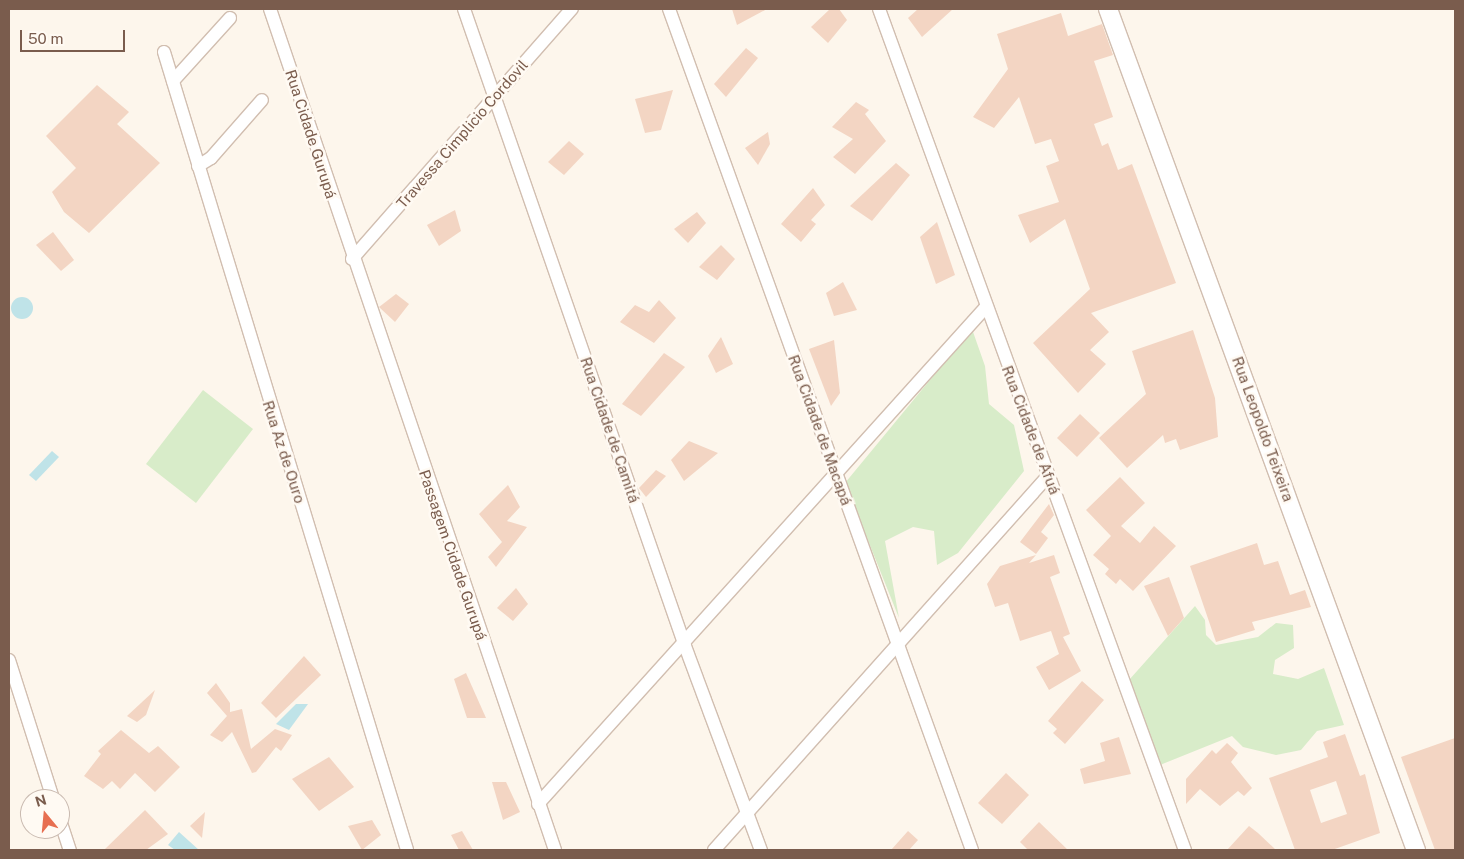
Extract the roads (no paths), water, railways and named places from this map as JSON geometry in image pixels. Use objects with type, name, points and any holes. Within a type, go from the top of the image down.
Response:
[{"type":"main road","name":"Rua Leopoldo Teixeira","points":[[1108,9],[1416,850]]},
{"type":"street","name":"Rua Cidade Gurupá","points":[[270,9],[352,259]]},
{"type":"street","name":"Rua Cidade de Camitá","points":[[464,9],[685,646],[762,850]]},
{"type":"street","name":"Travessa Cimplicio Cordovil","points":[[352,259],[572,9]]},
{"type":"street","name":"Rua Cidade de Macapá","points":[[669,9],[836,476],[900,644],[972,850]]},
{"type":"street","name":"Rua Cidade de Afuá","points":[[879,9],[985,308],[1185,850]]},
{"type":"street","points":[[173,81],[230,18]]},
{"type":"street","name":"Rua Az de Ouro","points":[[164,52],[407,850]]},
{"type":"street","points":[[198,166],[211,158],[262,100]]},
{"type":"street","name":"Passagem Cidade Gurupá","points":[[352,259],[555,850]]},
{"type":"street","points":[[538,804],[685,646],[985,308]]},
{"type":"street","points":[[714,850],[900,644],[1048,476]]},
{"type":"street","points":[[9,660],[50,789]]},
{"type":"water","points":[[22,297],[30,300],[33,308],[30,316],[22,319],[14,316],[11,308],[14,300]]},
{"type":"water","points":[[52,451],[59,457],[36,481],[29,475]]},
{"type":"water","points":[[296,704],[308,704],[289,730],[276,724]]},
{"type":"water","points":[[179,832],[199,850],[175,850],[168,845]]}]
